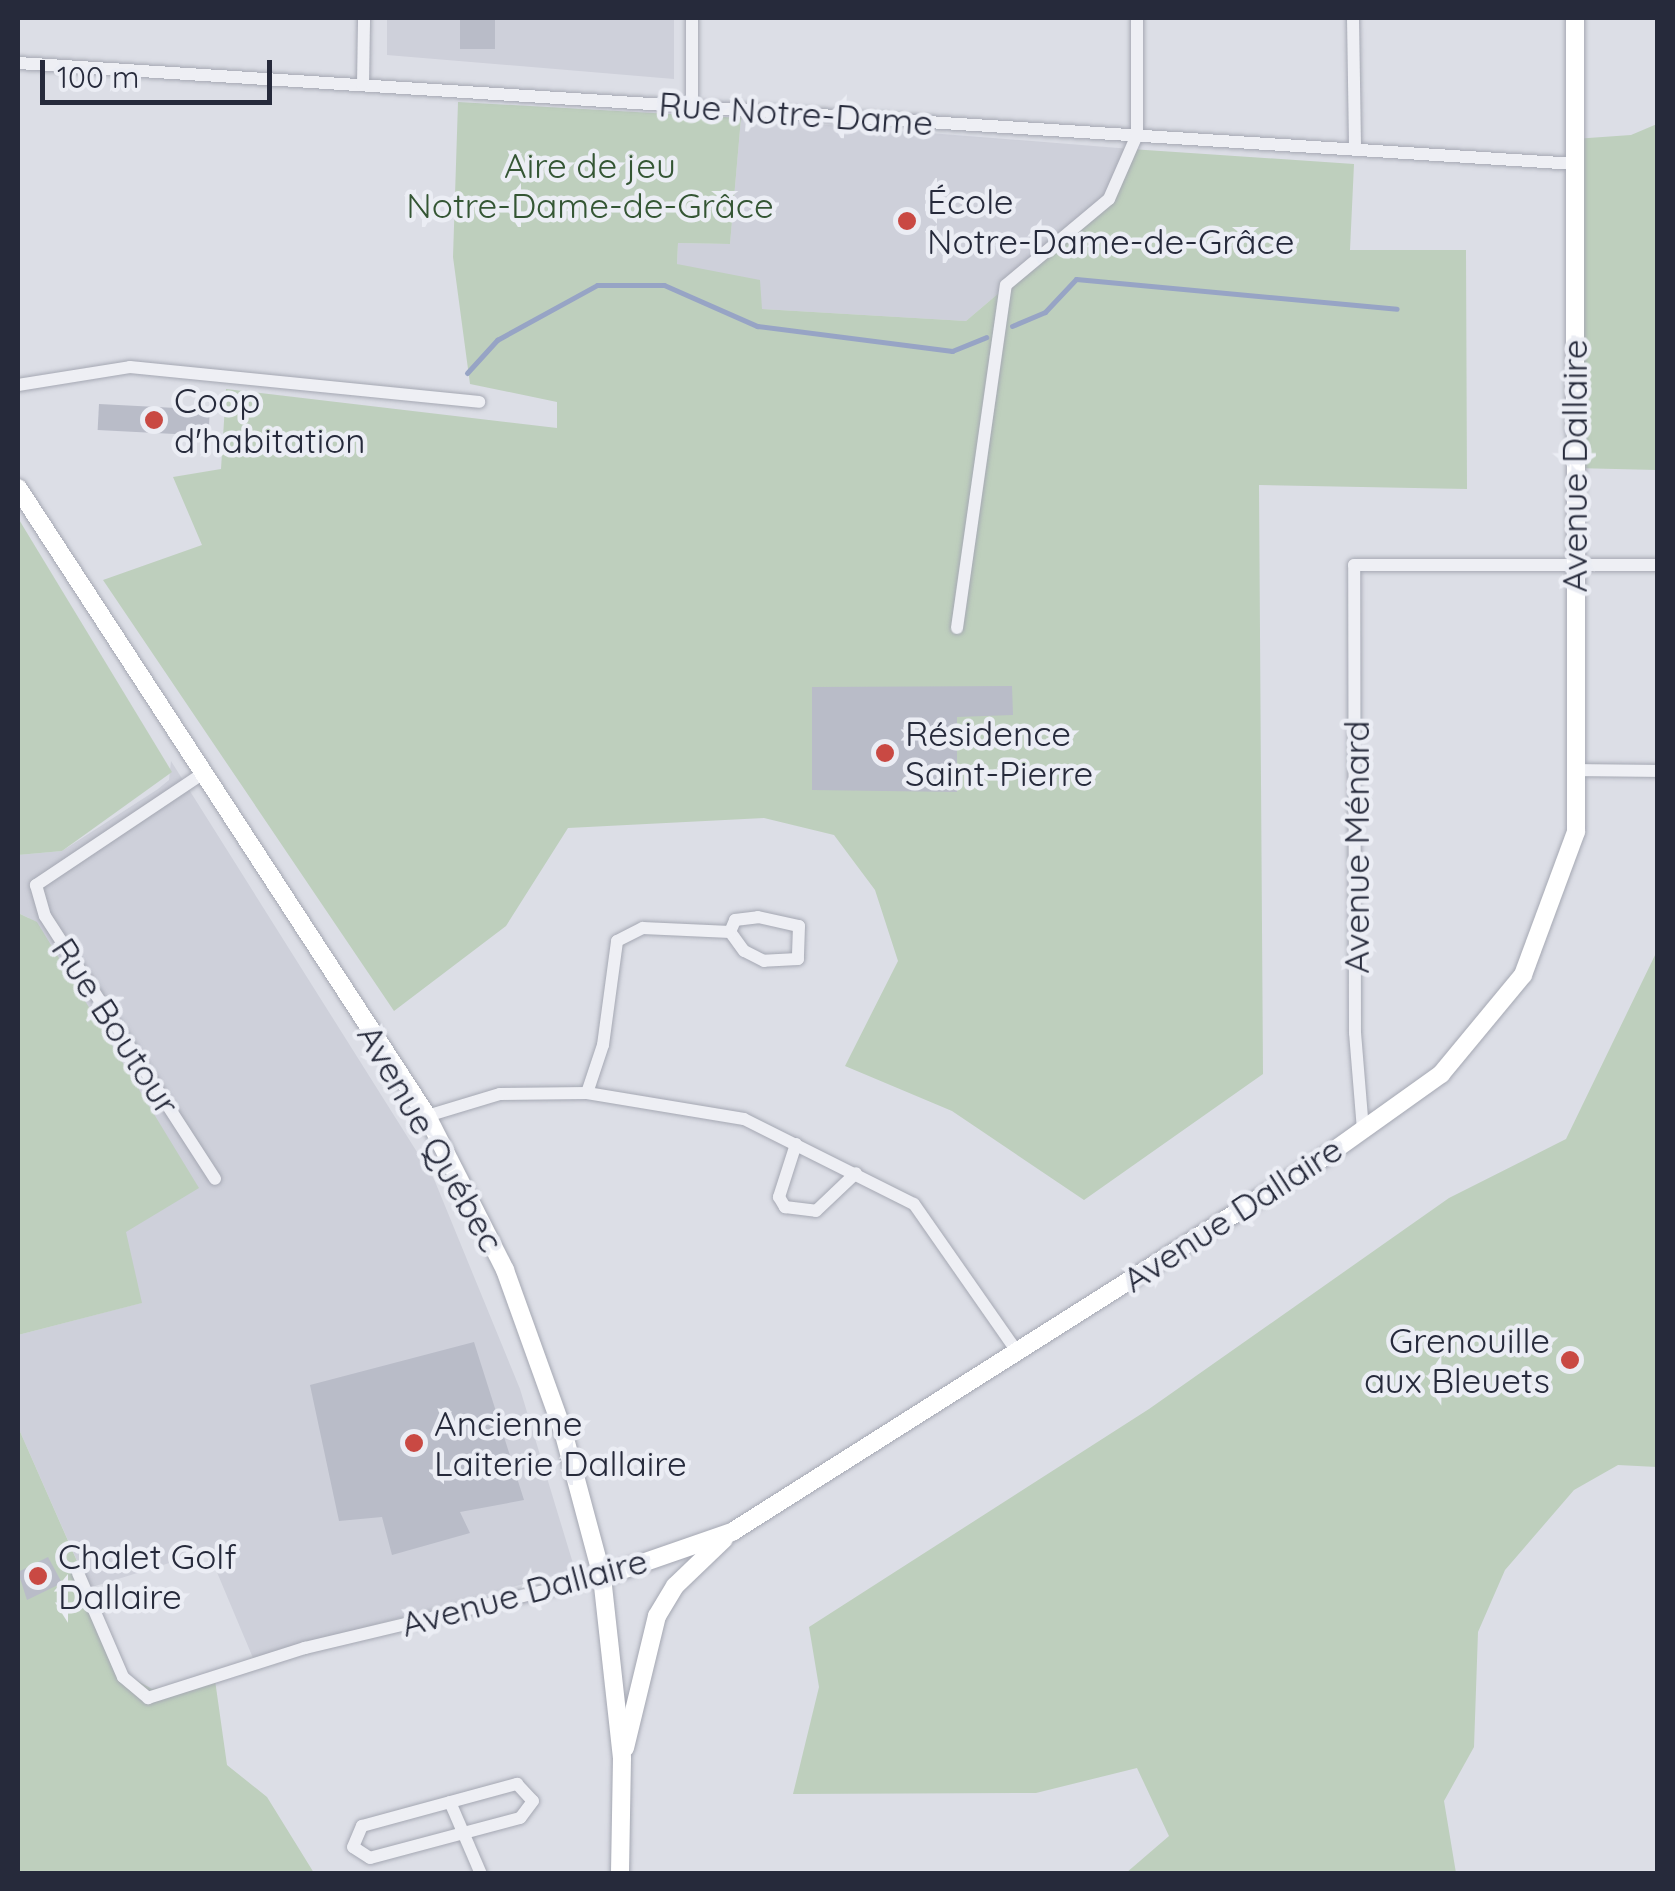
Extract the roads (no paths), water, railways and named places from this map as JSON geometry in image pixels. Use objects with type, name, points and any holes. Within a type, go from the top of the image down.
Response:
[{"type":"street","points":[[363,85],[364,18]]},
{"type":"street","points":[[692,18],[692,106]]},
{"type":"street","points":[[957,628],[1006,285],[1109,200],[1137,136],[1137,18]]},
{"type":"street","points":[[1353,18],[1355,149]]},
{"type":"street","name":"Avenue Dallaire","points":[[78,1573],[123,1677],[148,1698],[305,1648],[602,1577],[732,1532],[1018,1354],[1363,1130],[1441,1074],[1523,975],[1568,868],[1577,770],[1574,18]]},
{"type":"street","name":"Rue Notre-Dame","points":[[18,63],[1574,164]]},
{"type":"street","points":[[18,386],[130,366],[479,402]]},
{"type":"street","name":"Avenue Québec","points":[[18,488],[427,1116],[519,1307],[564,1431],[602,1577],[622,1758],[620,1874]]},
{"type":"street","points":[[1576,565],[1658,565]]},
{"type":"street","name":"Avenue Ménard","points":[[1363,1130],[1354,1019],[1354,566],[1576,565]]},
{"type":"street","points":[[1577,770],[1658,771]]},
{"type":"street","name":"Rue Boutour","points":[[202,774],[36,885],[45,916],[214,1179]]},
{"type":"street","points":[[587,1093],[603,1045],[617,940],[643,928],[730,932],[756,959],[802,954],[799,926],[790,922],[742,916],[730,932]]},
{"type":"street","points":[[427,1116],[500,1094],[587,1093],[716,1112],[796,1144],[900,1195],[932,1223],[1018,1354]]},
{"type":"street","points":[[796,1144],[779,1196],[786,1207],[816,1211],[856,1173]]},
{"type":"street","points":[[622,1758],[657,1616],[674,1586],[732,1532]]},
{"type":"street","points":[[512,1784],[532,1796],[525,1816],[464,1834],[370,1858],[352,1847],[362,1826],[450,1802],[512,1784]]},
{"type":"street","points":[[450,1802],[481,1874]]},
{"type":"waterway","points":[[1012,326],[1045,312],[1076,279],[1397,309]]},
{"type":"waterway","points":[[467,373],[497,340],[597,285],[664,285],[757,326],[952,351],[986,337]]},
{"type":"place","name":"École Notre-Dame-de-Grâce","points":[[907,221]]},
{"type":"place","name":"Coop d'habitation","points":[[154,420]]},
{"type":"place","name":"Résidence Saint-Pierre","points":[[885,753]]},
{"type":"place","name":"Grenouille aux Bleuets","points":[[1570,1360]]},
{"type":"place","name":"Ancienne Laiterie Dallaire","points":[[414,1443]]},
{"type":"place","name":"Chalet Golf Dallaire","points":[[38,1576]]},
{"type":"park label","name":"Aire de jeu Notre-Dame-de-Grâce","points":[[590,185]]}]
